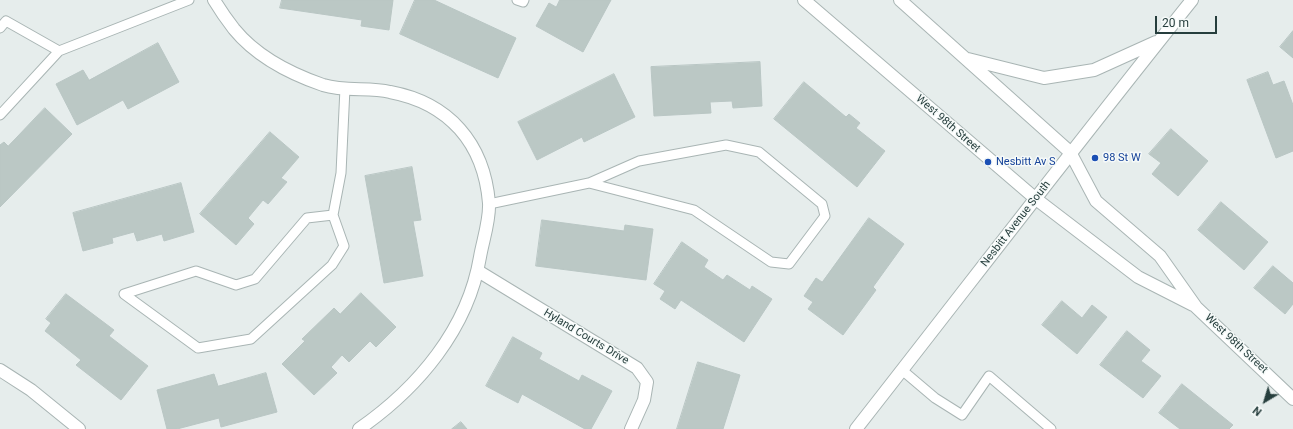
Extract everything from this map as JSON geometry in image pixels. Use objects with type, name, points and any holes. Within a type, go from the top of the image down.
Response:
[{"type":"street","points":[[214,0],[234,30],[261,54],[292,73],[325,86],[389,91],[418,99],[443,113],[464,133],[480,159],[489,204],[478,272],[465,304],[445,345],[417,381],[383,412],[359,429]]},
{"type":"street","name":"West 98th Street","points":[[804,0],[1036,199],[1138,277],[1196,307]]},
{"type":"street","name":"West 98th Street","points":[[900,0],[1070,152],[1096,201],[1160,256],[1196,307],[1293,399]]},
{"type":"street","name":"Nesbitt Avenue South","points":[[856,429],[1036,199],[1070,152],[1192,0]]},
{"type":"street","points":[[965,58],[1044,78],[1094,70],[1159,40]]},
{"type":"street","name":"Hyland Courts Drive","points":[[478,272],[637,368],[647,382],[644,400],[631,429]]},
{"type":"street","points":[[0,370],[31,390],[80,429]]},
{"type":"lane","points":[[0,114],[59,51],[189,0]]},
{"type":"lane","points":[[517,0],[523,2],[524,0]]},
{"type":"lane","points":[[0,28],[6,21],[59,51]]},
{"type":"lane","points":[[333,215],[307,218],[255,279],[236,285],[196,271],[124,294],[198,348],[251,339],[332,265],[344,246],[333,215],[340,173],[345,88]]},
{"type":"lane","points":[[489,204],[589,184],[639,161],[726,145],[759,152],[822,204],[825,216],[789,264],[771,262],[694,210],[589,184]]},
{"type":"lane","points":[[902,370],[935,398],[962,415],[989,376],[1051,429]]},
{"type":"building","points":[[282,0],[393,0],[389,30],[361,26],[362,20],[280,8]]},
{"type":"building","points":[[415,0],[434,0],[516,38],[498,78],[400,34]]},
{"type":"building","points":[[560,0],[611,0],[583,52],[536,26],[549,3],[556,7]]},
{"type":"building","points":[[1293,31],[1293,58],[1280,47]]},
{"type":"building","points":[[158,43],[179,82],[128,109],[123,100],[77,125],[56,84],[83,70],[89,80]]},
{"type":"building","points":[[760,62],[762,106],[733,108],[732,101],[710,102],[711,113],[654,116],[651,67]]},
{"type":"building","points":[[1268,72],[1273,85],[1284,81],[1293,105],[1293,151],[1276,158],[1247,80]]},
{"type":"building","points":[[614,74],[635,117],[584,142],[582,137],[537,160],[518,122]]},
{"type":"building","points":[[804,82],[846,117],[849,114],[860,123],[856,128],[885,151],[857,187],[774,119]]},
{"type":"building","points":[[45,108],[72,134],[0,207],[0,145],[4,142],[8,146]]},
{"type":"building","points":[[1171,129],[1208,161],[1178,196],[1152,174],[1161,163],[1149,154]]},
{"type":"building","points":[[270,132],[299,157],[281,178],[287,182],[268,204],[263,200],[248,218],[254,224],[236,245],[200,214]]},
{"type":"building","points":[[412,167],[421,220],[413,221],[423,276],[384,283],[365,176]]},
{"type":"building","points":[[181,183],[194,232],[164,241],[162,234],[137,241],[134,232],[112,238],[113,243],[83,251],[73,213]]},
{"type":"building","points":[[1221,202],[1268,242],[1244,270],[1198,230]]},
{"type":"building","points":[[869,218],[904,244],[873,287],[876,290],[843,335],[808,309],[813,302],[804,296],[816,278],[822,282]]},
{"type":"building","points":[[542,220],[624,231],[625,225],[653,229],[646,280],[536,266]]},
{"type":"building","points":[[682,242],[708,260],[704,267],[723,280],[727,275],[750,290],[752,286],[772,299],[744,342],[681,300],[675,309],[660,299],[665,291],[654,284]]},
{"type":"building","points":[[1273,266],[1293,283],[1293,304],[1285,314],[1254,288]]},
{"type":"building","points":[[361,293],[396,327],[376,347],[370,341],[349,362],[342,355],[331,367],[337,373],[314,395],[282,364],[305,341],[302,339],[334,308],[340,314]]},
{"type":"building","points":[[66,294],[114,330],[109,336],[148,366],[121,400],[76,365],[81,360],[45,331],[51,323],[46,319]]},
{"type":"building","points":[[1062,301],[1082,318],[1092,305],[1107,317],[1077,354],[1042,325]]},
{"type":"building","points":[[1127,331],[1150,350],[1141,361],[1161,376],[1143,398],[1100,365]]},
{"type":"building","points":[[513,337],[542,353],[539,359],[579,381],[582,375],[612,391],[591,429],[585,429],[522,394],[518,403],[486,386]]},
{"type":"building","points":[[698,362],[740,375],[723,429],[677,429]]},
{"type":"building","points":[[266,373],[277,412],[221,427],[219,418],[177,429],[167,429],[157,390],[214,374],[218,386]]},
{"type":"building","points":[[1182,384],[1233,425],[1229,429],[1180,429],[1159,413]]},
{"type":"building","points":[[461,422],[467,429],[452,429]]},
{"type":"place","name":"98 St W","points":[[1095,158]]},
{"type":"place","name":"Nesbitt Av S","points":[[988,162]]}]
